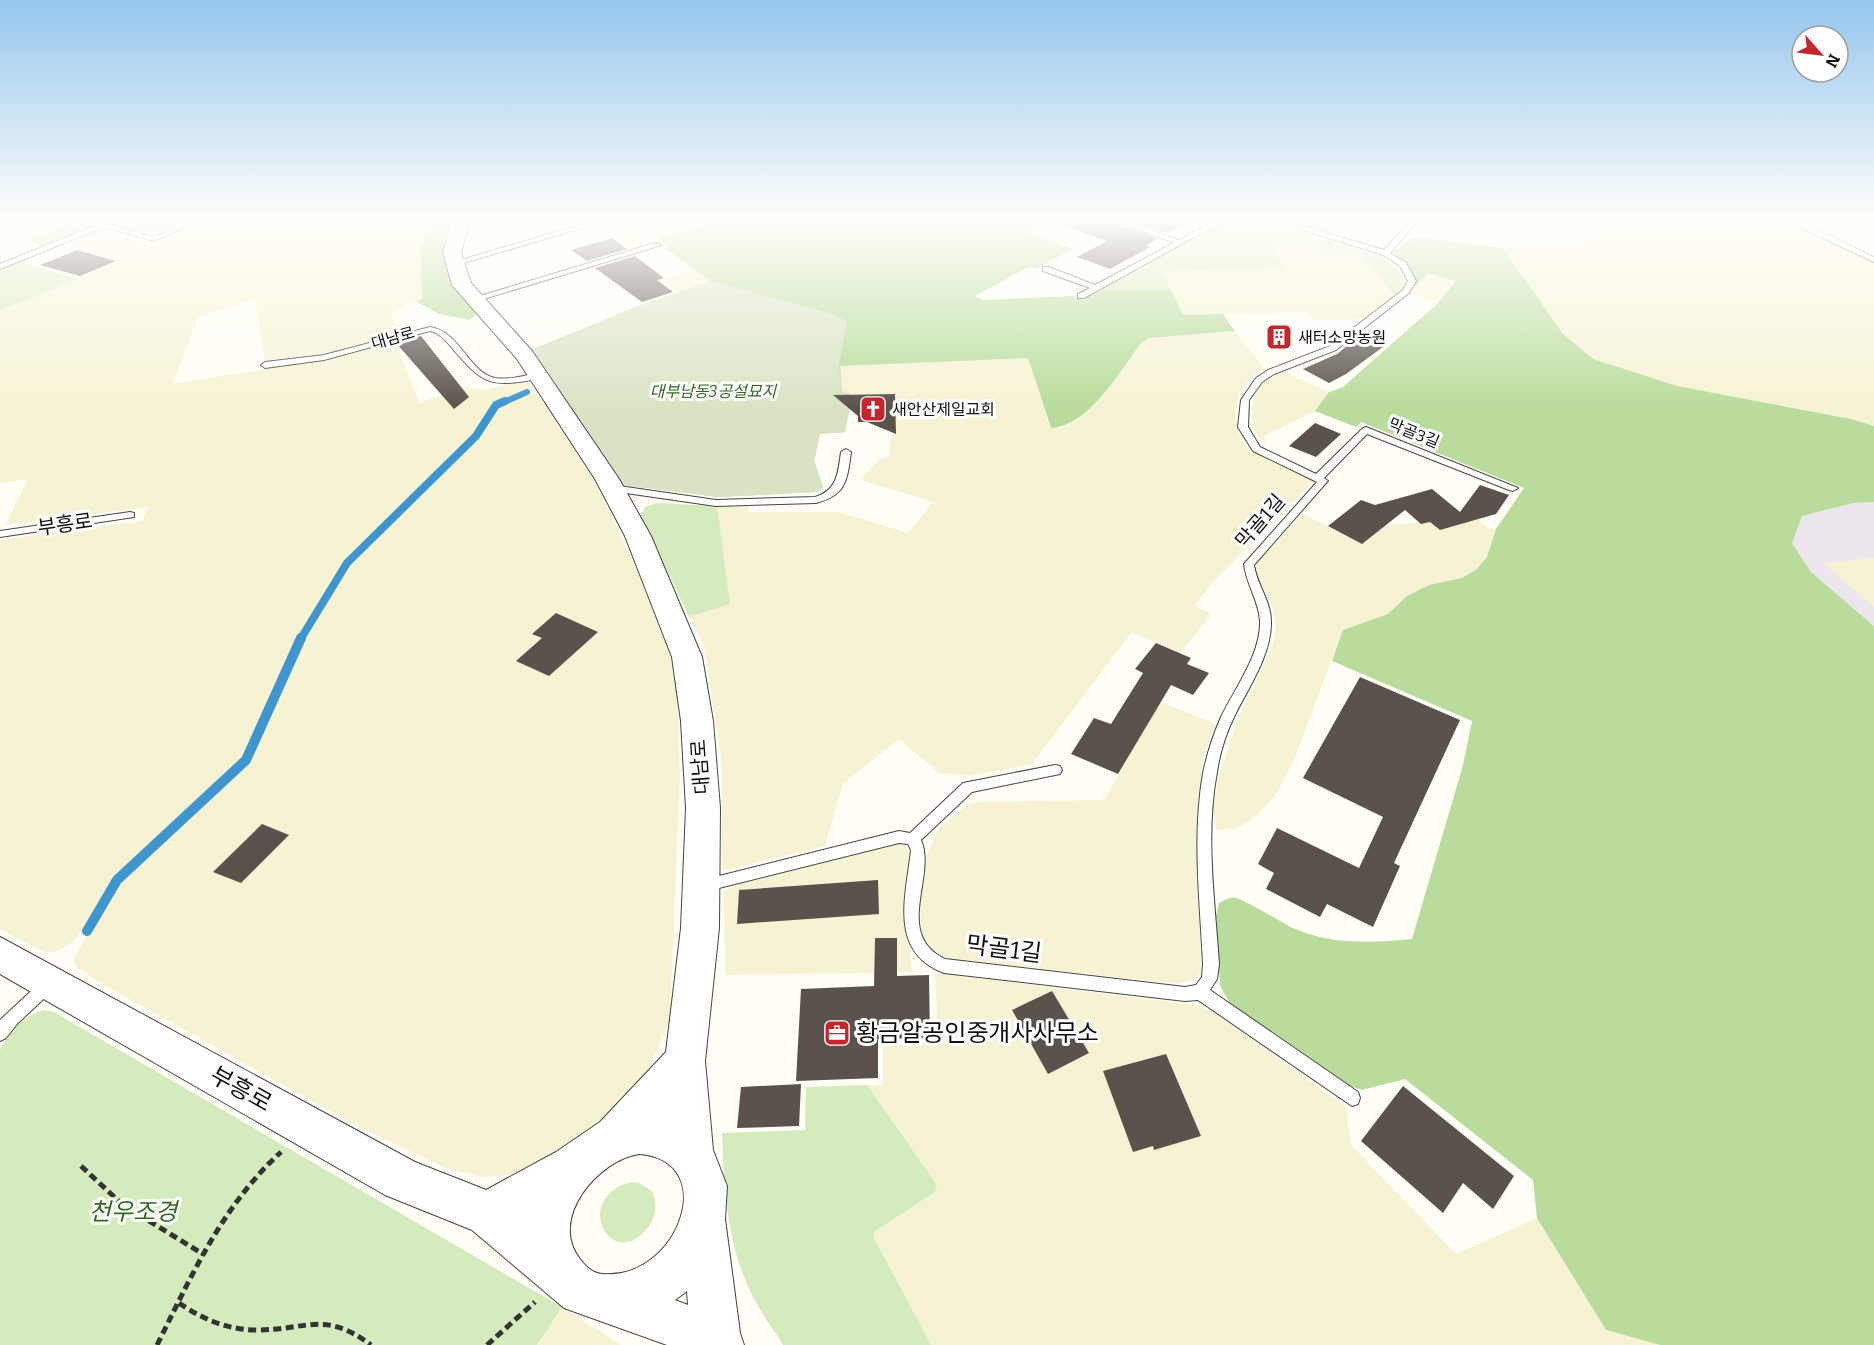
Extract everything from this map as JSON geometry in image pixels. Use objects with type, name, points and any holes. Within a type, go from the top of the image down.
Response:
[{"type":"street","name":"대남로","points":[[461,282],[474,299],[512,338],[612,488],[638,536],[687,657],[698,740],[703,808],[700,928],[685,1062],[692,1156]]},
{"type":"street","name":"부흥로","points":[[0,954],[400,1179],[488,1214],[551,1284]]},
{"type":"street","points":[[615,1138],[685,1062]]},
{"type":"street","points":[[488,1214],[574,1166],[593,1149],[615,1138],[637,1132],[658,1134],[677,1142],[692,1156],[702,1175],[705,1196],[703,1220],[718,1343],[613,1299]]},
{"type":"street","points":[[574,1166],[561,1186],[552,1208],[548,1231],[551,1284],[573,1288],[591,1297],[613,1299],[636,1295],[659,1284],[679,1266],[694,1244],[703,1220]]},
{"type":"lane","points":[[474,299],[533,282]]},
{"type":"lane","points":[[1080,282],[1096,288]]},
{"type":"lane","points":[[1081,296],[1108,282]]},
{"type":"lane","points":[[1319,477],[1257,449],[1243,427],[1245,400],[1250,389],[1265,376],[1333,348],[1411,286],[1412,282]]},
{"type":"lane","name":"대남로","points":[[264,365],[324,357],[430,329],[443,334],[482,378],[503,382],[537,376]]},
{"type":"lane","name":"막골3길","points":[[1319,477],[1366,430],[1513,488]]},
{"type":"lane","points":[[612,488],[716,503],[816,500],[828,497],[840,485],[846,452]]},
{"type":"lane","name":"막골1길","points":[[913,839],[918,850],[913,924],[919,947],[930,959],[944,966],[1185,994],[1200,992],[1209,979],[1211,964],[1205,829],[1206,798],[1211,767],[1216,745],[1259,650],[1265,627],[1265,608],[1249,575],[1249,564],[1321,485],[1323,481],[1319,477]]},
{"type":"lane","name":"부흥로","points":[[0,534],[130,515]]},
{"type":"lane","points":[[702,887],[899,837],[913,839],[968,787],[1055,770]]},
{"type":"lane","points":[[0,1033],[11,1019],[51,982]]},
{"type":"lane","points":[[1200,992],[1352,1098]]},
{"type":"path","points":[[157,1345],[203,1254],[244,1187],[286,1148]]},
{"type":"path","points":[[81,1167],[122,1207],[203,1254]]},
{"type":"path","points":[[487,1345],[551,1284]]},
{"type":"path","points":[[179,1303],[198,1317],[223,1325],[256,1330],[328,1322],[354,1330],[371,1345]]},
{"type":"shaded area","points":[[68,282],[421,282],[422,298],[392,313],[391,317],[400,327],[394,333],[332,352],[265,360],[255,299],[198,317],[173,384],[323,360],[396,342],[419,403],[465,387],[486,390],[525,380],[531,386],[494,405],[473,435],[344,562],[297,640],[243,759],[115,878],[74,941],[58,951],[46,953],[0,929],[0,540],[142,521],[149,507],[5,525],[28,479],[0,483],[0,310]]},
{"type":"shaded area","points":[[664,282],[709,282],[678,292]]},
{"type":"shaded area","points":[[1167,282],[1384,282],[1394,295],[1365,319],[1312,320],[1306,312],[1183,315]]},
{"type":"shaded area","points":[[1420,282],[1456,282],[1439,302],[1410,294]]},
{"type":"shaded area","points":[[1527,282],[1874,282],[1874,426],[1851,419],[1677,386],[1593,359],[1563,334]]},
{"type":"shaded area","points":[[1235,331],[1264,368],[1251,377],[1239,392],[1235,415],[1240,438],[1250,451],[1314,481],[1211,584],[1195,606],[1212,614],[1180,653],[1132,632],[1032,764],[969,776],[939,773],[899,739],[843,784],[825,846],[722,871],[722,765],[704,645],[689,617],[730,604],[717,506],[749,505],[748,512],[840,512],[908,533],[933,502],[860,480],[879,460],[889,456],[891,437],[896,432],[895,394],[850,394],[842,391],[839,366],[1028,358],[1050,428],[1063,428],[1076,421],[1096,402],[1141,343],[1149,338]]},
{"type":"shaded area","points":[[1282,371],[1329,392],[1315,411],[1264,436],[1266,444],[1257,435],[1252,425],[1253,400],[1258,387],[1271,375]]},
{"type":"shaded area","points":[[530,392],[536,393],[595,482],[659,618],[669,649],[677,697],[680,774],[670,1020],[645,1077],[625,1105],[542,1164],[509,1175],[482,1177],[445,1168],[353,1124],[97,981],[76,967],[74,958],[120,880],[250,759],[303,639],[348,563],[477,435],[497,405]]},
{"type":"shaded area","points":[[1874,502],[1874,626],[1811,572],[1792,543],[1801,516],[1854,503]]},
{"type":"shaded area","points":[[1303,514],[1362,544],[1385,525],[1430,522],[1440,530],[1478,519],[1489,528],[1496,529],[1487,557],[1477,569],[1462,578],[1429,585],[1407,596],[1389,614],[1343,630],[1294,760],[1275,796],[1254,818],[1235,829],[1216,830],[1213,806],[1218,779],[1238,718],[1272,647],[1276,628],[1273,608],[1255,570],[1257,562]]},
{"type":"shaded area","points":[[1874,558],[1874,607],[1823,563]]},
{"type":"shaded area","points":[[1160,702],[1217,724],[1203,756],[1199,806],[1201,968],[1198,978],[1177,984],[947,958],[931,949],[922,934],[920,908],[926,857],[939,827],[971,802],[1104,800]]},
{"type":"shaded area","points":[[892,844],[901,844],[907,848],[910,857],[907,925],[912,972],[726,975],[723,891],[737,885]]},
{"type":"shaded area","points":[[935,973],[1197,1005],[1216,1014],[1346,1107],[1351,1145],[1456,1254],[1537,1218],[1606,1330],[1660,1345],[931,1345],[874,1238],[874,1232],[935,1192],[937,1185],[867,1085],[883,1085],[883,1044],[938,1042]]},
{"type":"shaded area","points":[[562,1307],[621,1345],[537,1345]]},
{"type":"green space","points":[[0,282],[72,282],[0,310]]},
{"type":"green space","points":[[421,282],[452,282],[476,314],[470,320],[439,314],[417,302],[422,298]]},
{"type":"green space","name":"대부남동3공설묘지","points":[[709,282],[1002,282],[975,296],[983,300],[1072,296],[1083,300],[1100,291],[1171,290],[1183,315],[1223,314],[1235,331],[1149,338],[1141,343],[1113,382],[1090,408],[1065,425],[1051,428],[1028,358],[840,366],[842,391],[850,394],[845,432],[820,434],[814,461],[823,487],[817,492],[718,497],[623,485],[531,350],[641,305]]},
{"type":"green space","name":"대부남동3공설묘지","points":[[714,282],[836,315],[847,321],[839,366],[842,391],[850,394],[850,409],[845,432],[820,434],[814,461],[823,487],[817,492],[718,497],[623,485],[531,350],[641,305]]},
{"type":"green space","points":[[1117,282],[1168,282],[1171,290],[1100,291]]},
{"type":"green space","points":[[1384,282],[1405,282],[1404,286],[1394,295]]},
{"type":"green space","points":[[1455,282],[1527,282],[1563,334],[1593,359],[1677,386],[1851,419],[1874,426],[1874,502],[1854,503],[1802,516],[1792,543],[1811,572],[1874,626],[1874,1345],[1660,1345],[1606,1330],[1537,1218],[1533,1180],[1405,1079],[1362,1090],[1339,1082],[1232,1007],[1220,986],[1216,916],[1219,903],[1229,898],[1240,899],[1307,934],[1336,940],[1367,942],[1412,939],[1463,765],[1472,721],[1332,661],[1343,630],[1388,614],[1407,596],[1429,585],[1462,578],[1477,569],[1487,557],[1496,529],[1524,488],[1361,422],[1356,427],[1315,411],[1329,392],[1343,387],[1439,302]]},
{"type":"green space","points":[[656,503],[717,506],[730,604],[689,617],[641,515],[645,507]]},
{"type":"green space","name":"천우조경","points":[[44,1010],[54,1012],[562,1307],[537,1345],[0,1345],[0,1050],[18,1025]]},
{"type":"green space","points":[[867,1085],[937,1185],[935,1192],[874,1232],[874,1238],[931,1345],[783,1345],[753,1297],[737,1258],[728,1217],[722,1133],[805,1130],[806,1087]]},
{"type":"green space","points":[[631,1182],[639,1183],[652,1191],[655,1213],[649,1226],[635,1239],[622,1242],[611,1238],[603,1229],[600,1216],[603,1203],[613,1191]]},
{"type":"building","points":[[614,282],[659,282],[673,292],[642,302]]},
{"type":"building","points":[[421,336],[469,397],[454,409],[396,343]]},
{"type":"building","points":[[1358,337],[1383,347],[1346,374],[1329,383],[1303,369],[1337,354]]},
{"type":"building","points":[[895,394],[896,434],[867,422],[858,422],[858,416],[833,395]]},
{"type":"building","points":[[1315,423],[1341,434],[1316,457],[1289,446]]},
{"type":"building","points":[[1480,485],[1509,495],[1496,514],[1440,530],[1430,522],[1421,524],[1405,510],[1362,544],[1328,526],[1361,500],[1375,505],[1432,489],[1460,512]]},
{"type":"building","points":[[556,613],[598,632],[549,676],[516,661],[542,638],[532,634]]},
{"type":"building","points":[[1156,643],[1191,658],[1187,664],[1209,673],[1193,695],[1171,685],[1118,774],[1071,754],[1094,718],[1111,724],[1143,673],[1135,669]]},
{"type":"building","points":[[1360,677],[1460,720],[1394,863],[1400,866],[1373,927],[1327,904],[1320,917],[1266,889],[1274,873],[1258,864],[1277,828],[1359,868],[1383,817],[1303,778]]},
{"type":"building","points":[[262,824],[289,835],[241,883],[213,872]]},
{"type":"building","points":[[878,880],[879,914],[737,924],[739,890]]},
{"type":"building","points":[[875,938],[897,938],[897,976],[929,975],[930,1038],[878,1039],[878,1078],[796,1081],[801,989],[874,986]]},
{"type":"building","points":[[1052,991],[1089,1053],[1048,1074],[1012,1010]]},
{"type":"building","points":[[1166,1054],[1201,1136],[1154,1150],[1153,1146],[1133,1152],[1103,1071]]},
{"type":"building","points":[[801,1084],[799,1126],[737,1128],[741,1087]]},
{"type":"building","points":[[1403,1086],[1514,1176],[1493,1209],[1463,1183],[1443,1213],[1361,1141]]},
{"type":"waterway","points":[[502,403],[527,392]]},
{"type":"waterway","points":[[300,639],[347,563],[476,436],[496,405],[505,401]]},
{"type":"waterway","points":[[87,931],[117,880],[246,760],[300,639]]},
{"type":"place","name":"새터소망농원","points":[[1279,337]]},
{"type":"place","name":"새안산제일교회","points":[[873,409]]},
{"type":"place","name":"황금알공인중개사사무소","points":[[837,1033]]}]
